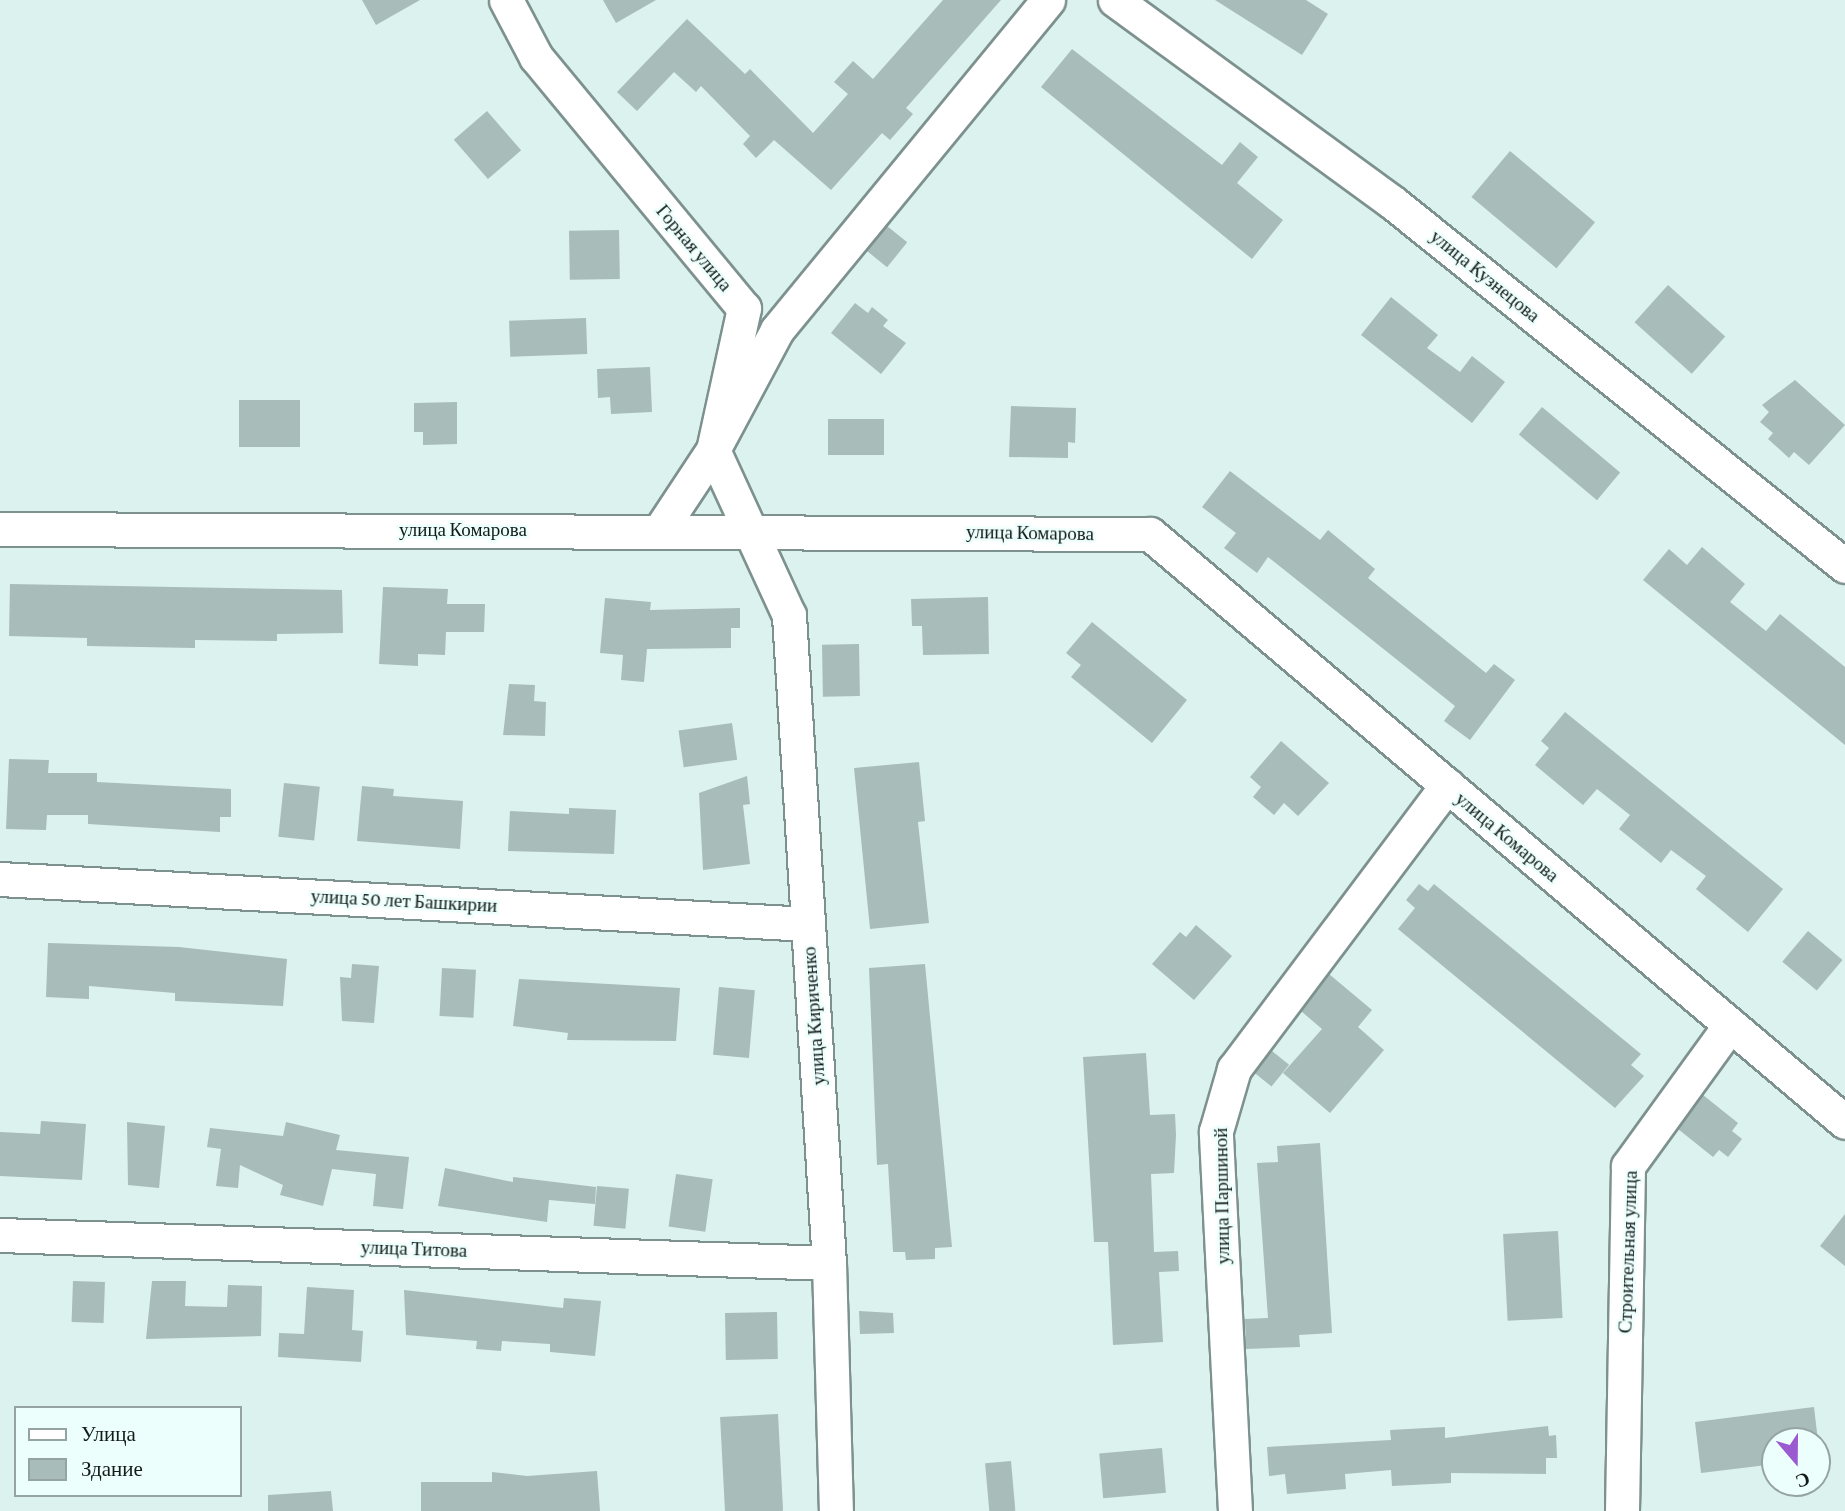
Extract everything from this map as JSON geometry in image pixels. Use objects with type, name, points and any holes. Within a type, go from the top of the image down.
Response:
[{"type":"street","name":"Горная улица","points":[[506,0],[536,57],[744,308],[713,450]]},
{"type":"street","points":[[660,530],[713,450],[777,330],[1048,0]]},
{"type":"street","name":"улица Кузнецова","points":[[1115,0],[1392,202],[1845,565]]},
{"type":"street","points":[[713,450],[749,530]]},
{"type":"street","name":"улица Комарова","points":[[0,529],[749,530],[1150,534],[1845,1122]]},
{"type":"street","name":"улица Кириченко","points":[[749,530],[789,615],[829,1263],[836,1511]]},
{"type":"street","name":"улица Паршиной","points":[[1235,1511],[1216,1131],[1234,1069],[1447,786]]},
{"type":"street","name":"улица 50 лет Башкирии","points":[[0,878],[808,924]]},
{"type":"street","name":"Строительная улица","points":[[1622,1511],[1628,1166],[1730,1025]]},
{"type":"street","name":"улица Титова","points":[[0,1235],[829,1263]]},
{"type":"building","points":[[362,0],[420,0],[376,25]]},
{"type":"building","points":[[603,0],[656,0],[616,23]]},
{"type":"building","points":[[943,0],[1001,0],[906,108],[913,114],[890,140],[882,133],[831,190],[774,140],[756,158],[743,144],[750,136],[701,86],[696,92],[674,72],[637,111],[617,92],[687,19],[745,74],[750,69],[813,133],[848,94],[834,82],[853,61],[873,79]]},
{"type":"building","points":[[1215,0],[1306,0],[1328,14],[1302,55]]},
{"type":"building","points":[[1072,49],[1222,165],[1240,142],[1258,157],[1237,183],[1283,220],[1252,259],[1041,87]]},
{"type":"building","points":[[487,111],[521,150],[488,179],[454,140]]},
{"type":"building","points":[[1510,151],[1595,222],[1556,268],[1471,197]]},
{"type":"building","points":[[887,226],[907,242],[887,267],[867,251]]},
{"type":"building","points":[[619,230],[620,279],[570,280],[569,231]]},
{"type":"building","points":[[1668,285],[1725,337],[1692,374],[1635,322]]},
{"type":"building","points":[[1391,297],[1438,335],[1427,348],[1460,372],[1472,356],[1505,382],[1472,423],[1361,335]]},
{"type":"building","points":[[855,303],[868,313],[872,307],[888,320],[883,326],[906,343],[881,374],[831,333]]},
{"type":"building","points":[[586,318],[587,354],[510,357],[509,321]]},
{"type":"building","points":[[650,367],[652,412],[611,414],[610,397],[598,398],[597,369]]},
{"type":"building","points":[[1795,380],[1845,425],[1809,465],[1794,452],[1789,458],[1768,439],[1773,433],[1760,422],[1769,412],[1762,405]]},
{"type":"building","points":[[239,400],[300,400],[300,447],[239,447]]},
{"type":"building","points":[[457,402],[457,444],[423,445],[423,432],[414,432],[414,403]]},
{"type":"building","points":[[1011,406],[1076,408],[1075,443],[1068,442],[1068,458],[1009,457]]},
{"type":"building","points":[[1542,407],[1620,473],[1597,500],[1519,435]]},
{"type":"building","points":[[828,419],[884,419],[884,455],[828,455]]},
{"type":"building","points":[[1230,471],[1320,540],[1328,530],[1375,569],[1368,578],[1486,673],[1494,664],[1515,680],[1470,740],[1444,721],[1455,706],[1268,557],[1257,573],[1224,548],[1236,533],[1202,507]]},
{"type":"building","points":[[1702,547],[1745,584],[1730,602],[1766,631],[1780,614],[1845,667],[1845,745],[1643,580],[1669,549],[1687,565]]},
{"type":"building","points":[[10,584],[342,590],[343,633],[277,634],[277,641],[195,640],[195,648],[87,646],[87,638],[9,636]]},
{"type":"building","points":[[383,587],[448,589],[447,604],[485,604],[484,632],[446,632],[445,655],[418,654],[418,666],[379,664]]},
{"type":"building","points":[[988,597],[989,654],[923,655],[922,626],[912,626],[911,599]]},
{"type":"building","points":[[605,598],[651,602],[650,610],[740,608],[740,628],[731,628],[731,648],[647,649],[644,682],[621,680],[623,655],[600,653]]},
{"type":"building","points":[[1092,622],[1187,700],[1152,743],[1071,677],[1081,665],[1066,653]]},
{"type":"building","points":[[859,644],[860,696],[823,697],[822,645]]},
{"type":"building","points":[[509,684],[535,685],[534,701],[546,702],[545,736],[503,735]]},
{"type":"building","points":[[1565,712],[1783,889],[1748,932],[1696,889],[1706,876],[1671,850],[1661,863],[1619,829],[1630,815],[1597,789],[1583,805],[1535,765],[1549,748],[1541,741]]},
{"type":"building","points":[[732,723],[737,760],[684,767],[679,731]]},
{"type":"building","points":[[1281,741],[1329,783],[1298,816],[1284,803],[1274,815],[1253,797],[1261,787],[1250,777]]},
{"type":"building","points":[[9,759],[49,760],[48,773],[97,773],[97,782],[231,789],[231,817],[220,817],[220,832],[88,824],[88,815],[47,815],[46,830],[6,829]]},
{"type":"building","points":[[919,762],[925,821],[918,822],[929,923],[870,929],[854,768]]},
{"type":"building","points":[[747,776],[750,804],[743,805],[750,864],[703,870],[699,793]]},
{"type":"building","points":[[284,783],[320,787],[314,840],[278,837]]},
{"type":"building","points":[[362,786],[394,789],[393,796],[463,801],[460,849],[357,841]]},
{"type":"building","points":[[569,808],[616,810],[614,854],[508,851],[510,811],[569,814]]},
{"type":"building","points":[[1419,884],[1428,891],[1434,884],[1641,1054],[1631,1065],[1644,1076],[1615,1108],[1398,929],[1415,908],[1406,900]]},
{"type":"building","points":[[1196,925],[1232,956],[1194,1000],[1152,964],[1180,932],[1186,937]]},
{"type":"building","points":[[1808,931],[1842,960],[1817,991],[1782,962]]},
{"type":"building","points":[[48,943],[179,947],[287,959],[283,1006],[175,1001],[175,993],[89,986],[89,999],[46,997]]},
{"type":"building","points":[[352,964],[379,966],[374,1023],[342,1021],[340,977],[351,978]]},
{"type":"building","points":[[925,964],[952,1247],[935,1248],[935,1259],[906,1260],[905,1252],[893,1252],[888,1164],[877,1165],[869,968]]},
{"type":"building","points":[[442,968],[476,970],[473,1018],[439,1016]]},
{"type":"building","points":[[1329,974],[1372,1010],[1358,1027],[1384,1050],[1330,1113],[1283,1073],[1322,1029],[1301,1011]]},
{"type":"building","points":[[519,979],[680,988],[676,1041],[567,1040],[568,1033],[513,1026]]},
{"type":"building","points":[[719,987],[755,990],[749,1058],[713,1055]]},
{"type":"building","points":[[1272,1051],[1289,1065],[1271,1087],[1254,1073]]},
{"type":"building","points":[[1146,1053],[1150,1115],[1175,1114],[1176,1135],[1174,1173],[1151,1174],[1154,1252],[1178,1251],[1179,1271],[1159,1272],[1163,1342],[1113,1345],[1108,1242],[1094,1242],[1083,1057]]},
{"type":"building","points":[[1703,1095],[1738,1123],[1732,1131],[1742,1139],[1728,1157],[1719,1150],[1713,1157],[1678,1129]]},
{"type":"building","points":[[41,1121],[86,1124],[82,1180],[0,1176],[0,1132],[40,1134]]},
{"type":"building","points":[[127,1122],[165,1126],[159,1188],[128,1185]]},
{"type":"building","points":[[286,1122],[340,1135],[336,1150],[409,1157],[403,1209],[373,1206],[376,1174],[332,1169],[323,1206],[280,1195],[283,1185],[240,1165],[238,1188],[216,1186],[221,1149],[207,1147],[210,1128],[283,1136]]},
{"type":"building","points":[[1320,1143],[1332,1333],[1299,1335],[1300,1347],[1246,1349],[1245,1319],[1268,1318],[1257,1163],[1278,1162],[1277,1146]]},
{"type":"building","points":[[445,1168],[513,1182],[513,1177],[596,1187],[595,1204],[549,1200],[547,1222],[438,1206]]},
{"type":"building","points":[[676,1174],[713,1179],[705,1232],[669,1226]]},
{"type":"building","points":[[597,1186],[629,1189],[625,1229],[594,1226]]},
{"type":"building","points":[[1845,1214],[1845,1266],[1820,1246]]},
{"type":"building","points":[[1558,1231],[1563,1318],[1508,1321],[1503,1234]]},
{"type":"building","points":[[73,1281],[105,1282],[104,1323],[72,1322]]},
{"type":"building","points":[[152,1281],[186,1281],[185,1306],[227,1307],[228,1285],[262,1286],[261,1336],[146,1339]]},
{"type":"building","points":[[307,1287],[354,1290],[352,1330],[363,1331],[361,1362],[278,1357],[279,1333],[304,1334]]},
{"type":"building","points":[[404,1290],[563,1308],[564,1298],[601,1301],[595,1356],[550,1352],[550,1344],[502,1341],[501,1351],[476,1349],[477,1341],[406,1335]]},
{"type":"building","points":[[859,1311],[893,1313],[894,1333],[860,1334]]},
{"type":"building","points":[[777,1312],[778,1359],[726,1360],[725,1313]]},
{"type":"building","points":[[1814,1407],[1816,1427],[1761,1427],[1761,1466],[1701,1473],[1695,1422]]},
{"type":"building","points":[[778,1414],[783,1511],[725,1511],[720,1417]]},
{"type":"building","points":[[1548,1426],[1549,1436],[1556,1435],[1557,1458],[1546,1458],[1546,1474],[1451,1473],[1451,1483],[1392,1486],[1391,1470],[1345,1474],[1346,1489],[1287,1494],[1285,1474],[1269,1476],[1267,1447],[1391,1440],[1390,1430],[1445,1427],[1445,1438]]},
{"type":"building","points":[[1162,1448],[1166,1493],[1103,1498],[1099,1453]]},
{"type":"building","points":[[1011,1461],[1015,1511],[989,1511],[985,1463]]},
{"type":"building","points":[[597,1471],[600,1511],[421,1511],[421,1482],[492,1482],[492,1472],[527,1476]]},
{"type":"building","points":[[331,1491],[333,1511],[268,1511],[268,1495]]}]
